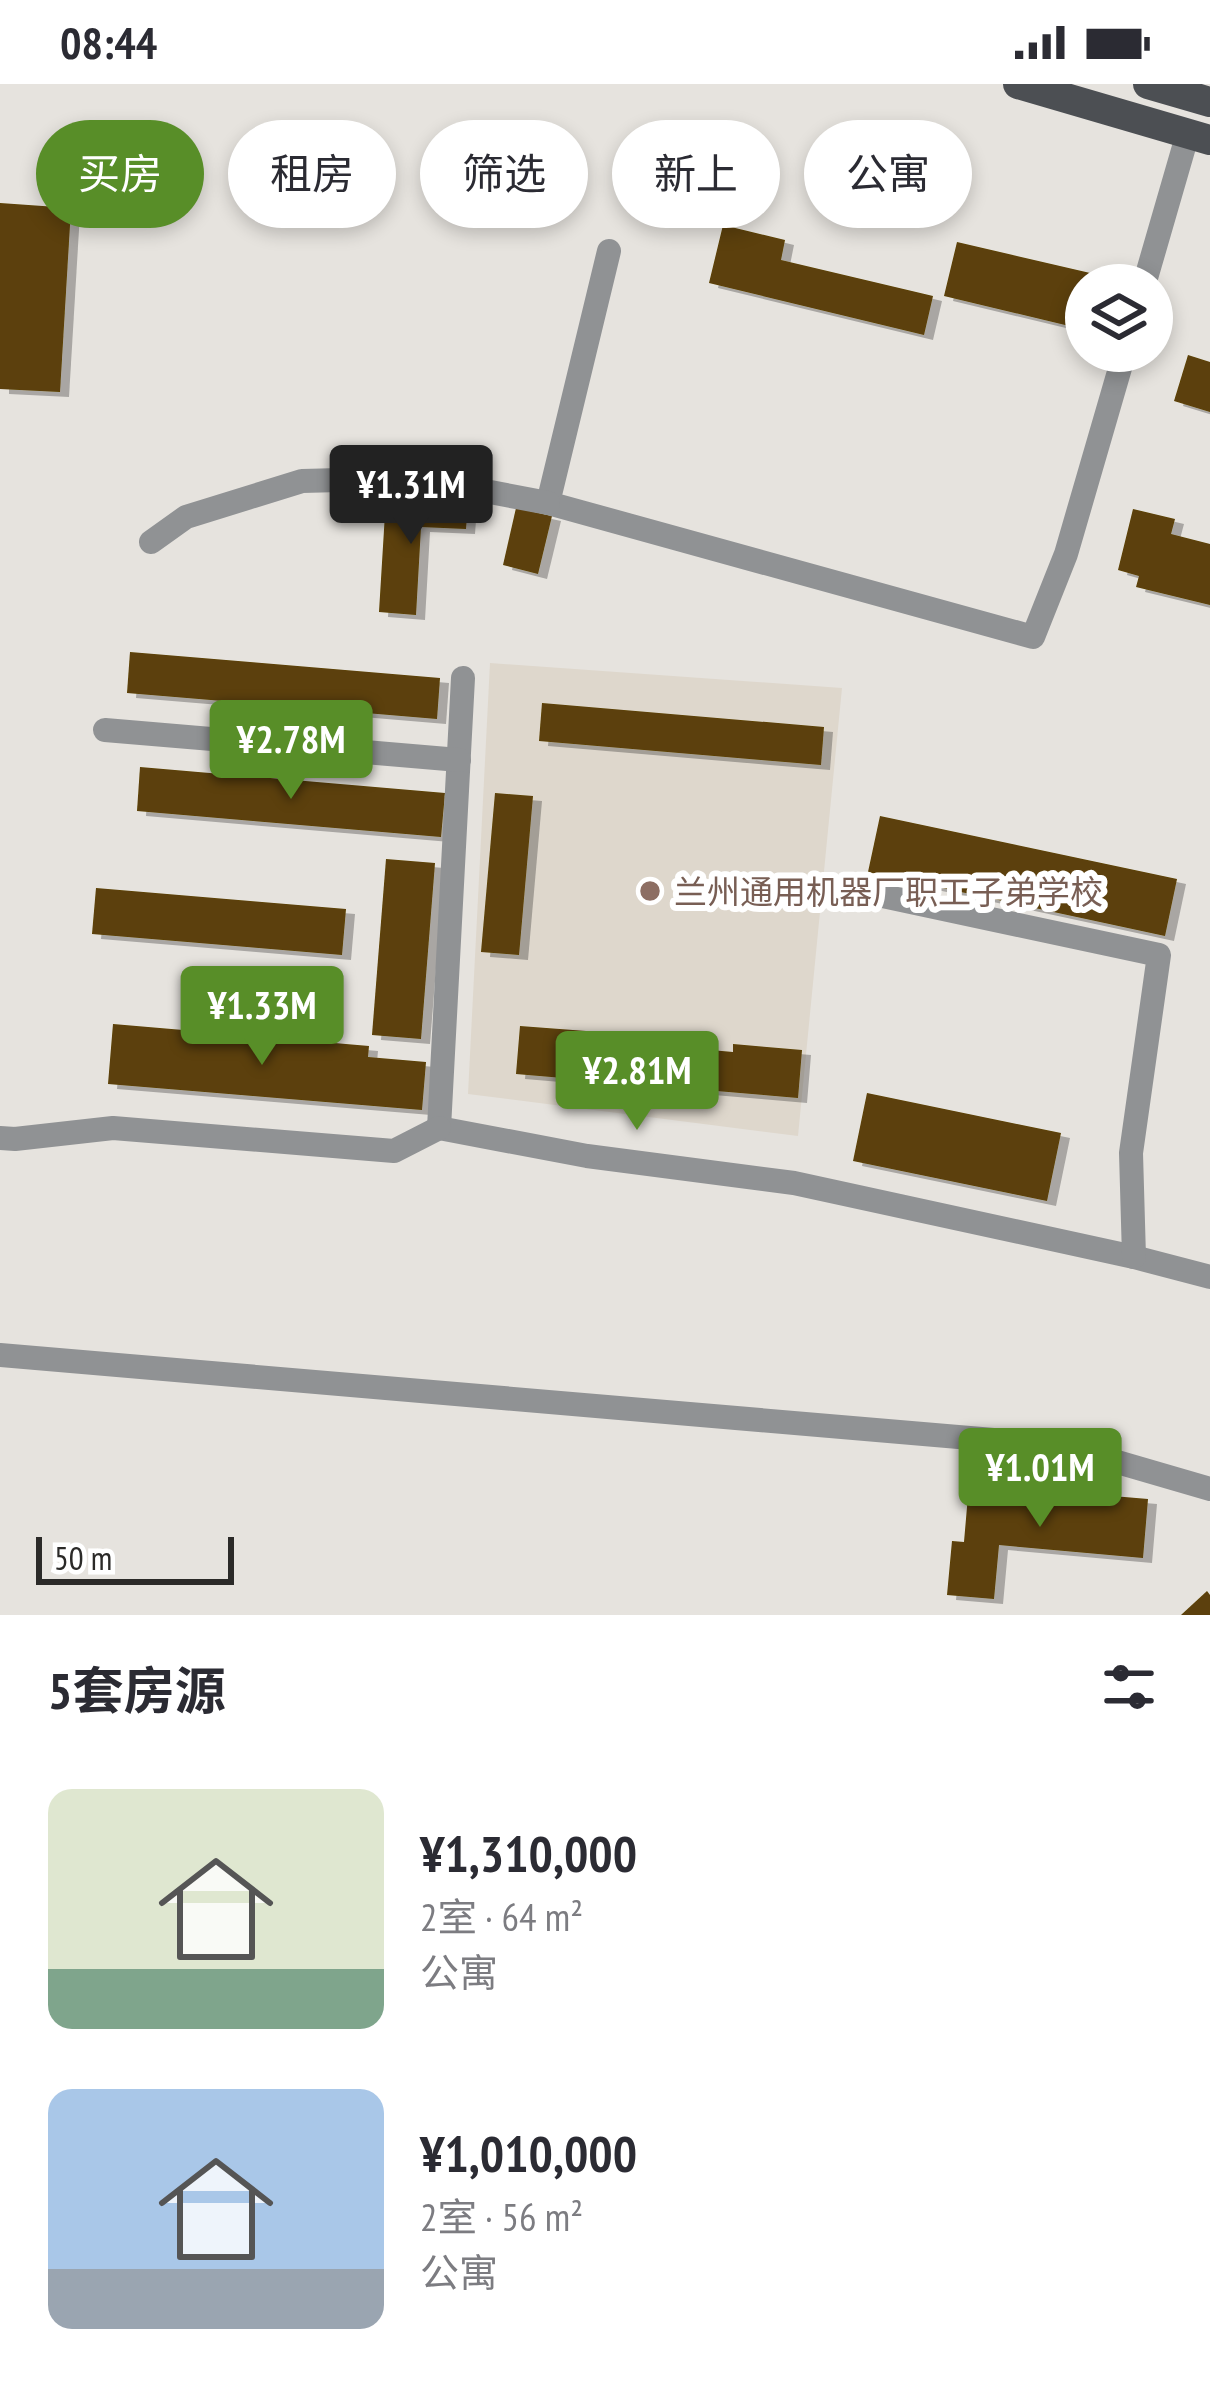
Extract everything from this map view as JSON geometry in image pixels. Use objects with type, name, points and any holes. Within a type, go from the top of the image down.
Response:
[{"type":"main road","points":[[1018,84],[1199,136]]},
{"type":"main road","points":[[1148,84],[1210,102]]},
{"type":"street","points":[[1152,264],[1199,136]]},
{"type":"street","points":[[548,503],[609,250]]},
{"type":"street","points":[[151,542],[186,517],[302,481],[416,478],[548,503],[1033,637],[1066,554],[1119,372]]},
{"type":"street","points":[[439,1128],[463,678]]},
{"type":"street","points":[[104,730],[459,760]]},
{"type":"street","points":[[865,892],[1159,955],[1131,1153],[1134,1257]]},
{"type":"street","points":[[0,1138],[113,1128],[394,1151],[439,1128],[587,1156],[794,1183],[1210,1277]]},
{"type":"street","points":[[0,1355],[1017,1442],[1076,1450],[1210,1489]]},
{"type":"shaded area","name":"兰州通用机器厂职工子弟学校","points":[[490,663],[842,688],[798,1136],[468,1094]]},
{"type":"building","points":[[0,203],[36,206],[36,228],[70,228],[60,392],[0,389]]},
{"type":"building","points":[[722,228],[735,228],[785,240],[781,260],[933,296],[924,335],[709,283]]},
{"type":"building","points":[[957,242],[1065,267],[1065,325],[944,296]]},
{"type":"building","points":[[1188,355],[1210,362],[1210,412],[1174,401]]},
{"type":"building","points":[[386,497],[468,502],[466,529],[421,527],[416,615],[379,612]]},
{"type":"building","points":[[516,508],[552,516],[538,574],[503,565]]},
{"type":"building","points":[[1133,509],[1175,519],[1171,534],[1210,544],[1210,605],[1136,587],[1139,576],[1118,570]]},
{"type":"building","points":[[130,652],[440,678],[437,719],[127,693]]},
{"type":"building","points":[[542,703],[824,727],[821,765],[539,741]]},
{"type":"building","points":[[140,767],[445,793],[441,837],[137,811]]},
{"type":"building","points":[[495,793],[533,796],[519,955],[481,952]]},
{"type":"building","points":[[880,816],[1177,879],[1165,936],[868,872]]},
{"type":"building","points":[[386,859],[435,863],[421,1039],[372,1035]]},
{"type":"building","points":[[96,888],[346,909],[342,955],[92,934]]},
{"type":"building","points":[[113,1024],[369,1046],[368,1057],[426,1062],[422,1110],[108,1084]]},
{"type":"building","points":[[520,1026],[586,1031],[585,1039],[733,1052],[733,1044],[802,1050],[798,1098],[516,1074]]},
{"type":"building","points":[[867,1093],[1061,1133],[1047,1201],[853,1161]]},
{"type":"building","points":[[969,1484],[1148,1499],[1143,1558],[999,1545],[994,1599],[947,1595],[952,1541],[964,1542]]},
{"type":"building","points":[[1207,1591],[1210,1615],[1181,1615]]},
{"type":"place","name":"兰州通用机器厂职工子弟学校","points":[[650,891]]}]
